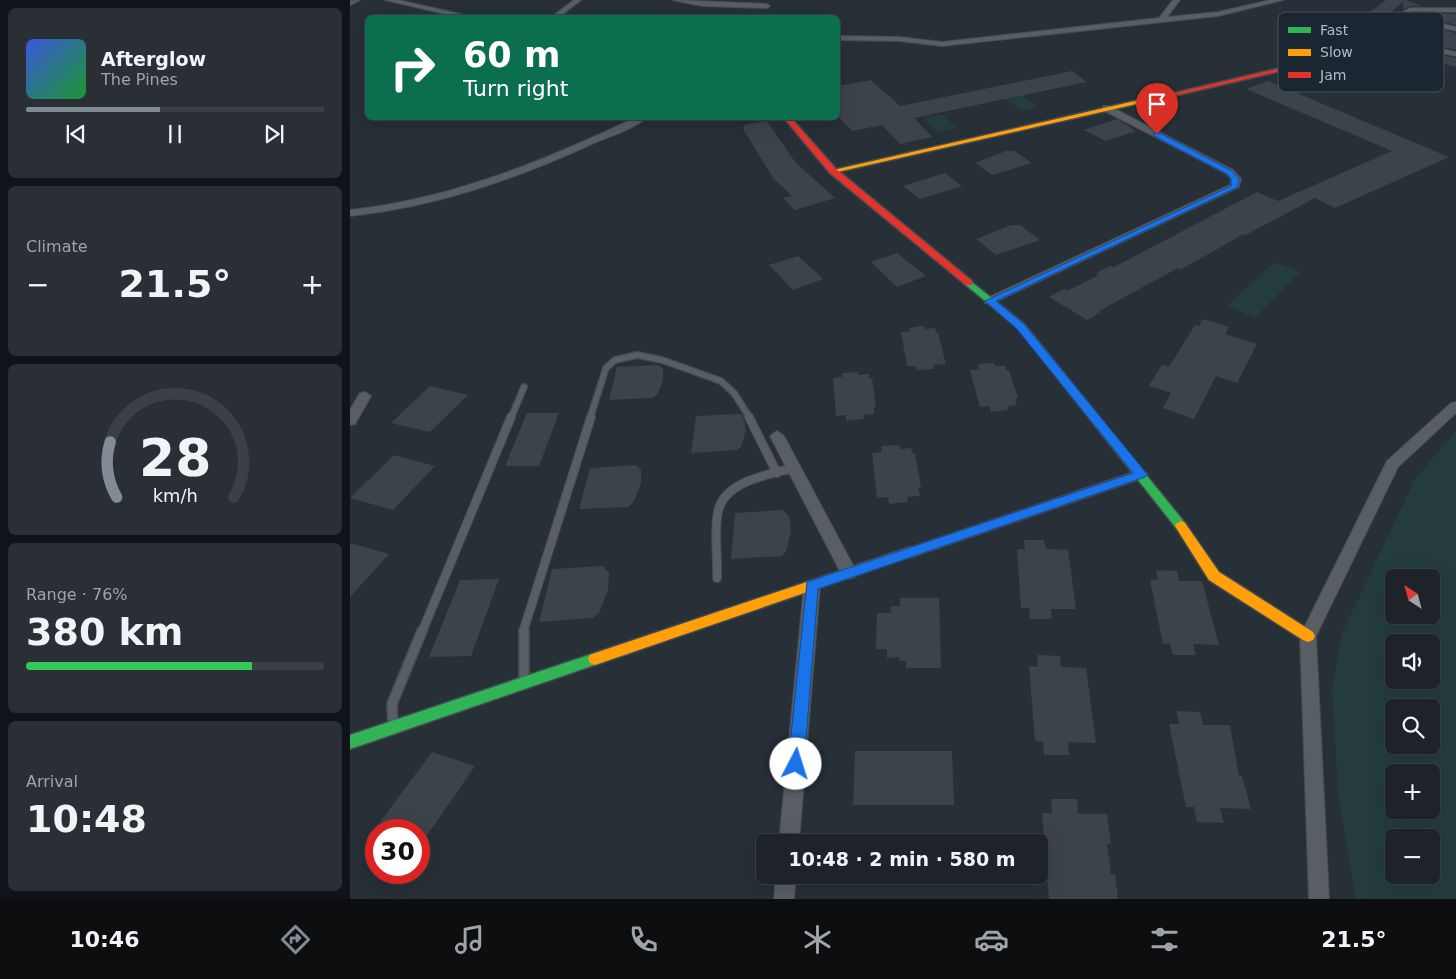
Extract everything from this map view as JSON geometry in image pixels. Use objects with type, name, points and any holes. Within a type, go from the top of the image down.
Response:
[{"type":"street","points":[[350,3],[357,0]]},
{"type":"street","points":[[388,0],[460,15]]},
{"type":"street","points":[[557,15],[578,0]]},
{"type":"street","points":[[675,0],[702,4],[769,3],[764,15]]},
{"type":"street","points":[[1161,20],[1177,0]]},
{"type":"street","points":[[840,38],[899,39],[942,44],[1218,14],[1280,0]]},
{"type":"street","points":[[1406,12],[1412,8],[1456,10]]},
{"type":"street","points":[[833,171],[1278,70]]},
{"type":"street","points":[[989,301],[1234,187],[1236,179],[1225,169],[1106,108]]},
{"type":"street","points":[[350,213],[402,207],[449,195],[575,150],[637,120]]},
{"type":"street","points":[[790,120],[833,171],[1021,326],[1169,509],[1214,576],[1308,636]]},
{"type":"street","points":[[350,421],[365,396]]},
{"type":"street","points":[[1319,899],[1308,636],[1392,464],[1456,406]]},
{"type":"street","points":[[778,436],[849,573]]},
{"type":"street","points":[[350,742],[1141,474]]},
{"type":"street","points":[[790,834],[812,586]]},
{"type":"street","points":[[784,899],[785,884]]},
{"type":"lane","points":[[524,683],[522,636],[606,368],[609,364],[626,356],[647,355],[727,384],[737,398],[776,473]]},
{"type":"lane","points":[[393,727],[392,704],[524,387]]},
{"type":"lane","points":[[717,578],[719,505],[729,493],[750,480],[794,468]]},
{"type":"green space","points":[[1021,94],[1039,107],[1021,111],[1004,98]]},
{"type":"green space","points":[[941,114],[958,128],[939,132],[923,118]]},
{"type":"green space","points":[[1274,262],[1300,272],[1255,318],[1227,306]]},
{"type":"green space","points":[[1456,431],[1456,899],[1356,899],[1338,794],[1332,690],[1342,633],[1415,479]]},
{"type":"building","points":[[1386,0],[1405,0],[1423,6],[1410,6],[1403,10],[1403,2],[1391,12],[1370,12]]},
{"type":"building","points":[[1444,14],[1456,14],[1456,25],[1444,22]]},
{"type":"building","points":[[1444,30],[1456,33],[1456,50],[1444,48]]},
{"type":"building","points":[[1444,56],[1456,58],[1456,67],[1444,64]]},
{"type":"building","points":[[1072,71],[1087,82],[914,118],[932,137],[900,144],[882,125],[852,131],[840,118],[840,86],[871,80],[900,106]]},
{"type":"building","points":[[1268,81],[1278,85],[1278,92],[1294,92],[1449,157],[1335,208],[1315,198],[1246,235],[1244,234],[1180,270],[1178,268],[1099,311],[1101,312],[1087,320],[1049,297],[1064,289],[1067,291],[1099,275],[1096,273],[1110,266],[1114,267],[1257,192],[1278,201],[1392,151],[1246,89]]},
{"type":"building","points":[[1117,119],[1136,131],[1106,141],[1084,130]]},
{"type":"building","points":[[767,121],[795,162],[835,198],[795,210],[783,198],[792,196],[773,178],[742,127]]},
{"type":"building","points":[[1006,151],[1014,151],[1032,163],[993,175],[975,163]]},
{"type":"building","points":[[945,173],[962,186],[920,199],[903,186]]},
{"type":"building","points":[[1011,225],[1020,225],[1040,240],[996,255],[976,239]]},
{"type":"building","points":[[897,253],[926,276],[897,287],[871,262]]},
{"type":"building","points":[[798,256],[823,279],[793,290],[769,265]]},
{"type":"building","points":[[1203,319],[1229,327],[1225,334],[1257,344],[1237,383],[1216,376],[1194,419],[1163,408],[1171,393],[1149,386],[1162,364],[1169,367],[1195,325],[1199,326]]},
{"type":"building","points":[[924,326],[925,329],[935,328],[936,333],[938,333],[946,364],[933,365],[934,369],[917,370],[916,366],[907,366],[901,332],[910,332],[909,328]]},
{"type":"building","points":[[994,363],[995,366],[1005,366],[1006,370],[1009,370],[1018,398],[1015,399],[1017,405],[1007,406],[1008,410],[991,412],[989,406],[980,407],[970,370],[979,369],[978,364]]},
{"type":"building","points":[[658,365],[663,369],[663,381],[657,395],[652,398],[609,400],[617,367]]},
{"type":"building","points":[[858,372],[858,375],[869,374],[869,379],[872,378],[876,407],[874,408],[874,414],[863,415],[864,419],[846,421],[846,415],[836,416],[833,378],[842,377],[842,373]]},
{"type":"building","points":[[430,386],[468,395],[430,432],[391,423]]},
{"type":"building","points":[[527,413],[559,413],[539,466],[505,466]]},
{"type":"building","points":[[740,414],[743,416],[746,431],[741,447],[737,450],[691,453],[696,416]]},
{"type":"building","points":[[899,445],[900,449],[911,448],[912,453],[915,453],[921,488],[918,488],[920,496],[907,497],[908,502],[889,504],[888,497],[877,498],[872,453],[882,452],[881,446]]},
{"type":"building","points":[[394,455],[435,466],[393,510],[350,498]]},
{"type":"building","points":[[636,465],[641,470],[641,484],[633,503],[628,507],[579,509],[590,468]]},
{"type":"building","points":[[783,510],[789,516],[791,531],[786,552],[781,556],[731,559],[735,513]]},
{"type":"building","points":[[1024,540],[1044,540],[1046,549],[1068,550],[1076,609],[1051,609],[1052,619],[1030,619],[1029,608],[1021,608],[1017,549],[1025,549]]},
{"type":"building","points":[[350,543],[389,554],[350,597]]},
{"type":"building","points":[[603,566],[609,573],[608,590],[599,613],[593,618],[539,622],[552,569]]},
{"type":"building","points":[[1156,570],[1177,571],[1179,581],[1202,581],[1219,645],[1193,644],[1196,655],[1173,655],[1170,643],[1163,644],[1150,580],[1158,580]]},
{"type":"building","points":[[499,579],[471,656],[429,657],[460,580]]},
{"type":"building","points":[[900,598],[939,598],[941,668],[906,668],[906,661],[899,661],[899,657],[887,658],[887,649],[876,649],[877,613],[891,613],[891,606],[900,606]]},
{"type":"building","points":[[1037,655],[1060,656],[1061,667],[1086,668],[1096,743],[1068,742],[1069,755],[1044,755],[1043,742],[1035,741],[1029,666],[1038,667]]},
{"type":"building","points":[[1176,711],[1200,712],[1203,725],[1230,725],[1239,776],[1242,776],[1251,809],[1220,808],[1224,823],[1197,822],[1194,807],[1186,807],[1169,724],[1179,724]]},
{"type":"building","points":[[855,751],[952,751],[954,805],[853,805]]},
{"type":"building","points":[[432,752],[475,766],[430,831],[430,819],[382,819]]},
{"type":"building","points":[[1051,799],[1077,799],[1078,814],[1107,814],[1111,844],[1107,844],[1111,874],[1115,874],[1118,899],[1049,899],[1048,834],[1044,834],[1042,813],[1052,813]]},
{"type":"traffic: fast","points":[[969,283],[1021,326],[1181,526]]},
{"type":"traffic: fast","points":[[350,742],[595,659]]},
{"type":"traffic: slow","points":[[833,171],[1152,99]]},
{"type":"traffic: slow","points":[[1181,526],[1214,576],[1308,636]]},
{"type":"traffic: slow","points":[[595,659],[911,552]]},
{"type":"traffic: jam","points":[[1152,99],[1278,70]]},
{"type":"traffic: jam","points":[[790,120],[833,171],[969,283]]},
{"type":"traffic: jam","points":[[911,552],[1141,474]]},
{"type":"route","points":[[796,764],[812,586],[1141,474],[1021,326],[989,301],[1232,189],[1236,184],[1236,179],[1230,172],[1157,134]]}]
